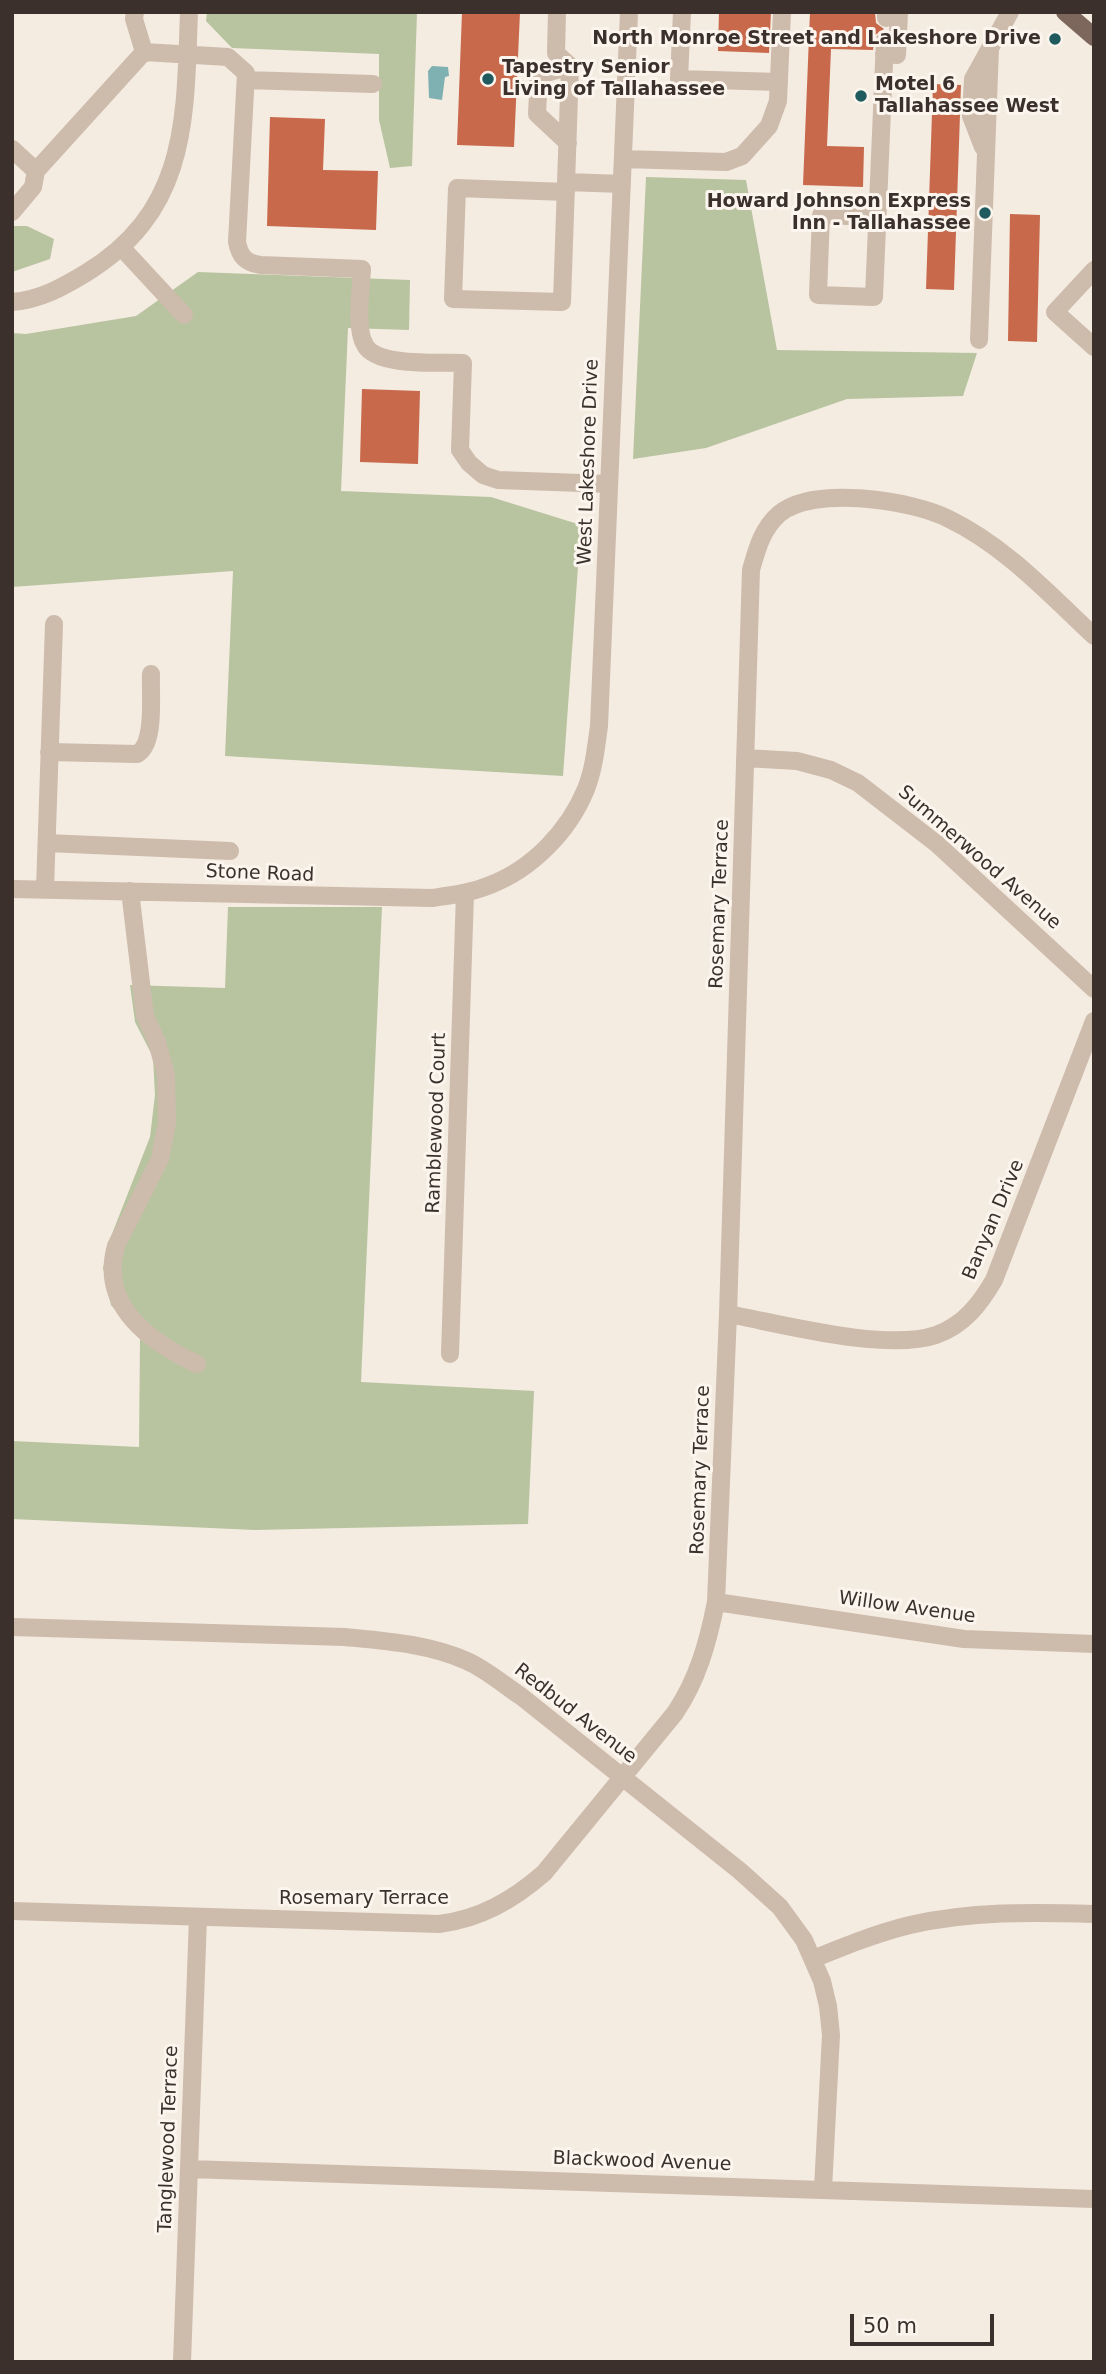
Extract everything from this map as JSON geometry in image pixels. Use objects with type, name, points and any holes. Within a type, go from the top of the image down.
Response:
[{"type":"main road","points":[[1065,12],[1094,37]]},
{"type":"street","points":[[135,12],[134,19],[144,52]]},
{"type":"street","points":[[12,302],[41,297],[94,268],[139,230],[152,211],[175,160],[182,131],[188,12]]},
{"type":"street","points":[[557,12],[556,53],[570,66],[568,143],[566,187],[562,302],[453,299],[457,188],[566,187],[622,184]]},
{"type":"street","name":"West Lakeshore Drive","points":[[504,879],[537,856],[557,836],[577,806],[593,764],[599,726],[629,12]]},
{"type":"street","points":[[682,12],[679,79],[779,82]]},
{"type":"street","points":[[623,159],[726,162],[742,156],[769,126],[778,101],[782,12]]},
{"type":"street","points":[[979,340],[990,48],[1010,12]]},
{"type":"street","points":[[877,217],[821,215],[818,295],[874,297],[885,47],[897,55],[890,14]]},
{"type":"street","points":[[144,52],[228,57],[246,73],[237,242],[239,254],[247,261],[261,265],[362,269],[360,328],[364,345],[373,355],[389,360],[463,363],[460,450],[469,463],[483,475],[498,480],[609,484]]},
{"type":"street","points":[[12,212],[33,187],[36,171],[144,52]]},
{"type":"street","points":[[568,143],[537,114],[539,75],[570,66]]},
{"type":"street","points":[[246,80],[373,84]]},
{"type":"street","points":[[12,149],[36,171]]},
{"type":"street","points":[[118,249],[184,315]]},
{"type":"street","points":[[1094,270],[1055,312],[1094,347]]},
{"type":"street","points":[[1061,306],[1094,333]]},
{"type":"street","name":"Rosemary Terrace","points":[[12,1911],[439,1924],[476,1916],[517,1894],[544,1872],[676,1713],[687,1696],[698,1671],[716,1602],[728,1314],[751,570],[759,542],[766,528],[780,513],[792,506],[813,500],[890,503],[929,511],[949,519],[984,540],[1022,569],[1094,636]]},
{"type":"street","points":[[45,889],[54,624]]},
{"type":"street","points":[[50,752],[137,754],[142,751],[149,737],[151,674]]},
{"type":"street","name":"Summerwood Avenue","points":[[745,758],[797,761],[831,770],[858,783],[937,844],[1094,989]]},
{"type":"street","points":[[47,843],[230,851]]},
{"type":"street","name":"Stone Road","points":[[12,888],[432,898],[465,893],[504,879]]},
{"type":"street","points":[[130,891],[145,1016],[157,1042],[166,1075],[167,1123],[160,1159],[116,1246],[112,1261],[112,1278],[117,1294],[130,1316],[152,1339],[197,1364]]},
{"type":"street","name":"Ramblewood Court","points":[[450,1354],[465,893]]},
{"type":"street","name":"Banyan Drive","points":[[728,1314],[844,1335],[897,1341],[938,1334],[958,1324],[972,1312],[994,1280],[1094,1021]]},
{"type":"street","name":"Willow Avenue","points":[[716,1602],[964,1639],[1094,1644]]},
{"type":"street","name":"Redbud Avenue","points":[[12,1627],[345,1637],[397,1642],[439,1651],[468,1661],[489,1674],[522,1697],[740,1871],[780,1907],[797,1929],[822,1982],[831,2035],[823,2189]]},
{"type":"street","points":[[813,1959],[857,1942],[911,1926],[947,1919],[1026,1913],[1094,1914]]},
{"type":"street","name":"Tanglewood Terrace","points":[[182,2362],[198,1917]]},
{"type":"street","name":"Blackwood Avenue","points":[[189,2169],[1094,2199]]},
{"type":"green space","points":[[207,12],[417,12],[412,166],[390,168],[379,120],[379,54],[232,48],[206,21]]},
{"type":"green space","points":[[646,177],[746,180],[777,350],[977,353],[963,396],[847,399],[706,448],[633,459]]},
{"type":"green space","points":[[12,226],[27,226],[54,239],[50,259],[12,272]]},
{"type":"green space","points":[[198,272],[410,280],[409,330],[348,328],[341,491],[491,497],[581,525],[563,776],[225,756],[233,571],[12,587],[12,333],[26,334],[136,316]]},
{"type":"green space","points":[[228,907],[382,907],[361,1382],[534,1391],[528,1524],[255,1530],[12,1519],[12,1441],[139,1447],[140,1339],[111,1305],[103,1268],[110,1239],[150,1137],[155,1095],[153,1057],[135,1022],[130,985],[225,988]]},
{"type":"water","points":[[432,66],[448,67],[449,76],[445,77],[442,100],[429,98],[428,71]]},
{"type":"building","name":"Tapestry Senior Living of Tallahassee","points":[[462,12],[520,12],[514,147],[457,145]]},
{"type":"building","points":[[719,12],[771,12],[769,53],[718,51]]},
{"type":"building","points":[[810,12],[875,12],[876,23],[884,29],[875,35],[873,50],[831,49],[827,146],[864,147],[863,187],[803,185]]},
{"type":"building","points":[[933,84],[961,85],[954,290],[926,289]]},
{"type":"building","points":[[270,117],[325,119],[323,170],[378,171],[376,230],[267,226]]},
{"type":"building","points":[[1010,214],[1040,215],[1037,342],[1008,341]]},
{"type":"building","points":[[362,389],[420,391],[418,464],[360,462]]},
{"type":"place","name":"North Monroe Street and Lakeshore Drive","points":[[1055,39]]},
{"type":"place","name":"Tapestry Senior Living of Tallahassee","points":[[488,79]]},
{"type":"place","name":"Motel 6 Tallahassee West","points":[[861,96]]},
{"type":"place","name":"Howard Johnson Express Inn - Tallahassee","points":[[985,213]]}]
